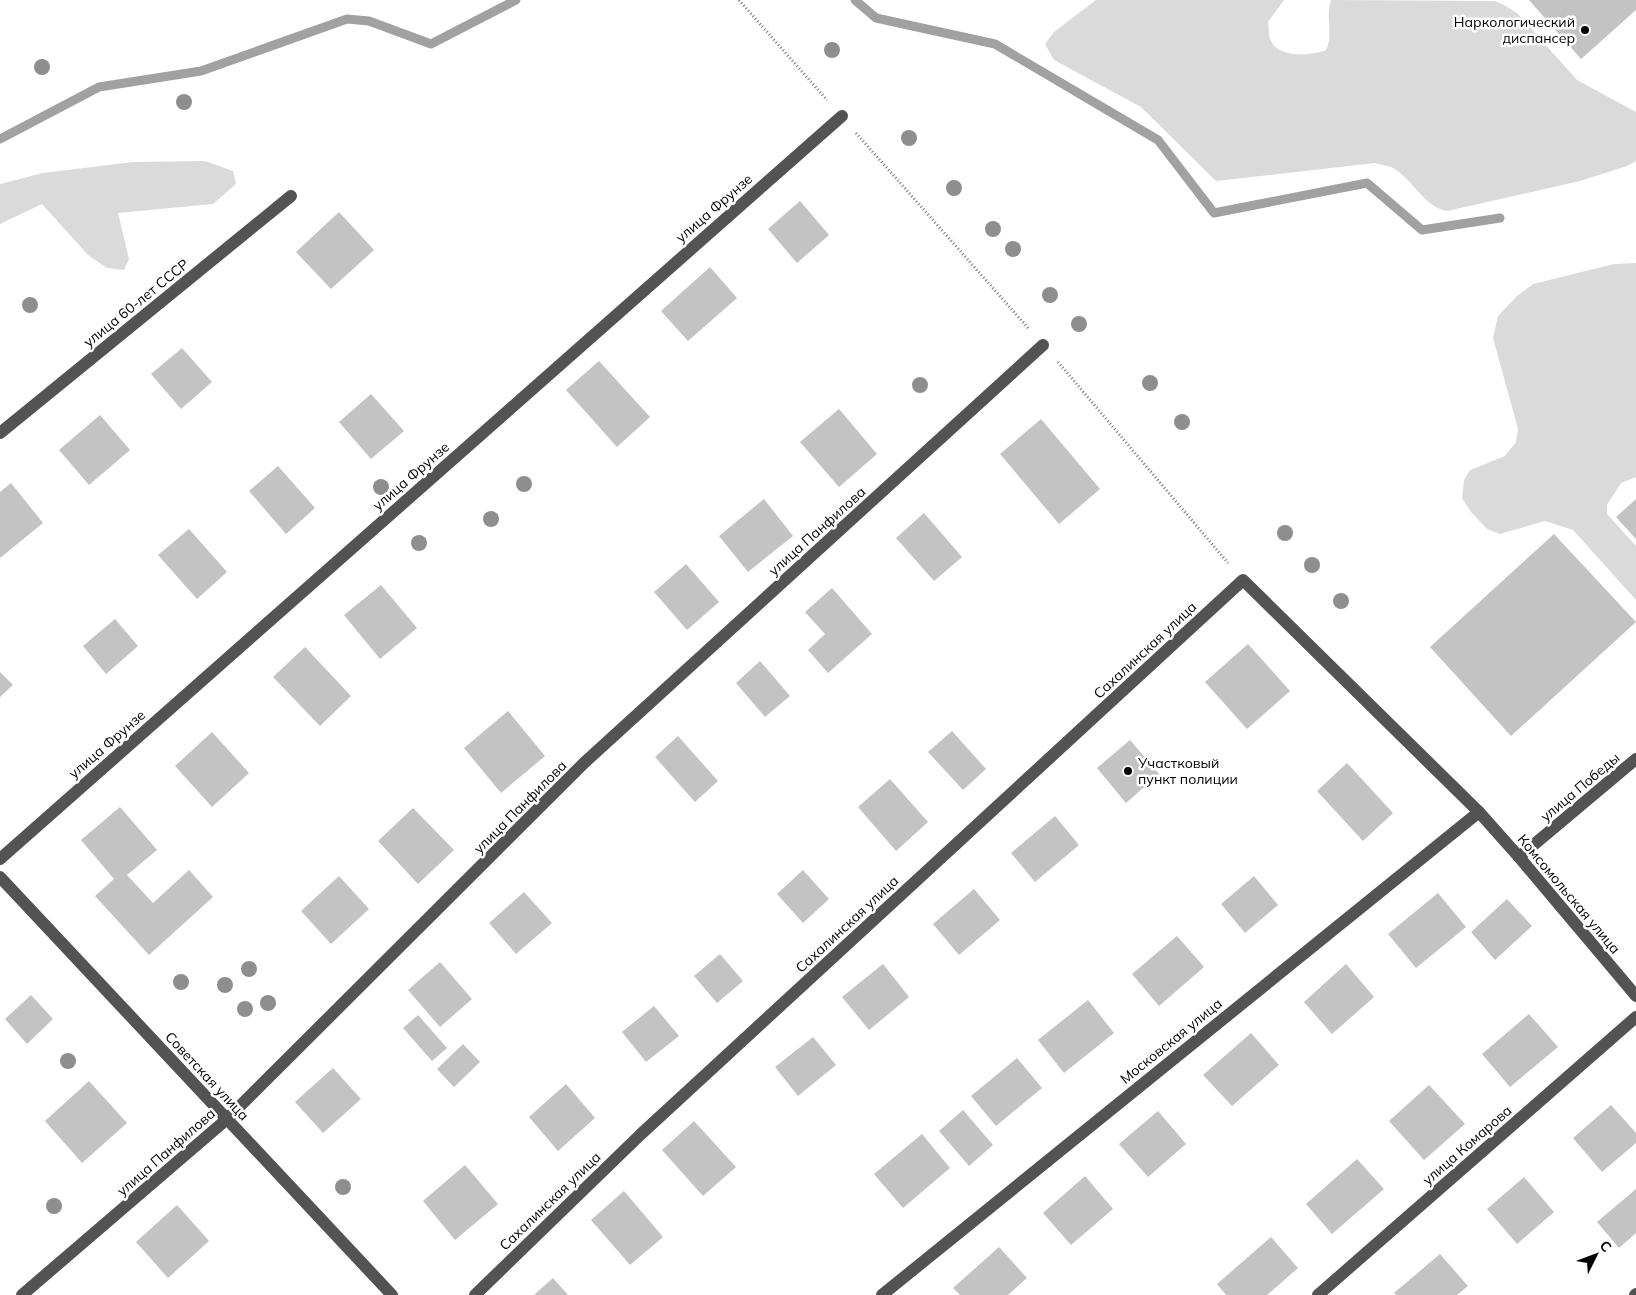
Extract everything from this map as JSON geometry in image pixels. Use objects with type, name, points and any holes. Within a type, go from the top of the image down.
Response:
[{"type":"street","name":"улица Фрунзе","points":[[0,859],[842,116]]},
{"type":"street","name":"улица 60-лет СССР","points":[[0,433],[290,196]]},
{"type":"street","name":"улица Панфилова","points":[[22,1295],[227,1119],[584,763],[1043,345]]},
{"type":"street","name":"Комсомольская улица","points":[[1243,580],[1479,812],[1636,996]]},
{"type":"street","name":"Сахалинская улица","points":[[474,1295],[640,1135],[1243,580]]},
{"type":"street","name":"улица Победы","points":[[1519,857],[1636,759]]},
{"type":"street","name":"Московская улица","points":[[882,1295],[1479,812]]},
{"type":"street","name":"Советская улица","points":[[0,878],[392,1295]]},
{"type":"street","name":"улица Комарова","points":[[1318,1295],[1636,1017]]},
{"type":"path","points":[[739,0],[1043,345],[1243,580]]},
{"type":"shaded area","points":[[1096,0],[1284,0],[1268,22],[1270,39],[1275,47],[1288,53],[1296,54],[1312,54],[1326,50],[1329,38],[1329,6],[1331,0],[1495,1],[1517,13],[1577,80],[1636,112],[1636,161],[1627,166],[1580,181],[1447,211],[1431,204],[1399,172],[1391,167],[1375,163],[1216,181],[1141,107],[1054,60],[1045,44],[1054,32]]},
{"type":"shaded area","points":[[205,161],[233,171],[236,184],[213,204],[118,213],[129,259],[124,270],[107,268],[88,255],[42,204],[0,224],[0,184],[43,173],[133,162]]},
{"type":"shaded area","points":[[1636,263],[1636,477],[1621,483],[1607,505],[1607,514],[1636,546],[1636,600],[1573,530],[1545,521],[1500,534],[1487,529],[1471,512],[1462,498],[1464,480],[1470,470],[1505,456],[1516,442],[1518,429],[1493,338],[1498,316],[1517,296],[1533,284],[1614,264]]},
{"type":"building","name":"Наркологический диспансер","points":[[1529,0],[1636,0],[1636,10],[1581,59]]},
{"type":"building","points":[[800,201],[829,235],[797,263],[768,229]]},
{"type":"building","points":[[339,212],[374,250],[331,289],[296,252]]},
{"type":"building","points":[[710,267],[737,298],[688,341],[661,311]]},
{"type":"building","points":[[182,348],[212,382],[181,409],[151,374]]},
{"type":"building","points":[[599,361],[650,417],[617,447],[566,390]]},
{"type":"building","points":[[371,394],[404,431],[371,459],[339,422]]},
{"type":"building","points":[[839,409],[877,454],[839,487],[800,442]]},
{"type":"building","points":[[100,415],[130,450],[89,485],[59,450]]},
{"type":"building","points":[[1041,419],[1100,489],[1059,524],[1000,454]]},
{"type":"building","points":[[278,466],[315,508],[286,534],[249,491]]},
{"type":"building","points":[[11,483],[43,523],[0,558],[0,492]]},
{"type":"building","points":[[764,499],[793,536],[748,572],[719,536]]},
{"type":"building","points":[[1636,499],[1636,539],[1616,517]]},
{"type":"building","points":[[924,513],[962,557],[934,581],[896,538]]},
{"type":"building","points":[[189,529],[227,572],[197,599],[158,555]]},
{"type":"building","points":[[1554,534],[1636,622],[1511,736],[1430,647]]},
{"type":"building","points":[[686,564],[719,602],[687,630],[654,592]]},
{"type":"building","points":[[381,585],[417,628],[380,659],[344,615]]},
{"type":"building","points":[[832,588],[872,634],[828,673],[808,650],[825,634],[805,612]]},
{"type":"building","points":[[115,619],[138,646],[106,674],[83,646]]},
{"type":"building","points":[[1248,644],[1290,691],[1247,729],[1205,682]]},
{"type":"building","points":[[305,647],[351,696],[320,726],[273,677]]},
{"type":"building","points":[[760,661],[790,696],[765,717],[736,683]]},
{"type":"building","points":[[0,672],[13,685],[0,697]]},
{"type":"building","points":[[508,711],[545,756],[501,793],[464,748]]},
{"type":"building","points":[[952,731],[986,769],[963,790],[928,752]]},
{"type":"building","points":[[212,732],[249,773],[212,807],[175,766]]},
{"type":"building","points":[[678,736],[718,781],[695,802],[655,757]]},
{"type":"building","name":"Участковый пункт полиции","points":[[1130,740],[1159,774],[1126,803],[1097,768]]},
{"type":"building","points":[[1347,763],[1393,813],[1363,841],[1317,791]]},
{"type":"building","points":[[890,779],[928,822],[896,851],[858,807]]},
{"type":"building","points":[[120,807],[157,850],[127,875],[153,903],[189,870],[213,897],[149,955],[95,896],[114,879],[81,840]]},
{"type":"building","points":[[413,808],[454,850],[418,884],[378,841]]},
{"type":"building","points":[[1055,816],[1079,845],[1035,882],[1011,853]]},
{"type":"building","points":[[803,870],[829,899],[803,923],[777,894]]},
{"type":"building","points":[[339,876],[369,909],[331,944],[301,911]]},
{"type":"building","points":[[1254,876],[1278,905],[1245,933],[1221,904]]},
{"type":"building","points":[[974,889],[1000,920],[959,955],[933,924]]},
{"type":"building","points":[[524,892],[552,923],[516,954],[489,923]]},
{"type":"building","points":[[1438,893],[1466,927],[1416,968],[1388,934]]},
{"type":"building","points":[[1507,899],[1532,926],[1495,960],[1471,932]]},
{"type":"building","points":[[1177,936],[1204,967],[1159,1006],[1132,974]]},
{"type":"building","points":[[720,954],[743,981],[717,1003],[694,976]]},
{"type":"building","points":[[440,962],[472,999],[440,1027],[408,990]]},
{"type":"building","points":[[883,964],[909,997],[869,1030],[842,997]]},
{"type":"building","points":[[1346,964],[1374,997],[1332,1034],[1304,1002]]},
{"type":"building","points":[[31,995],[53,1019],[27,1044],[5,1019]]},
{"type":"building","points":[[1088,1000],[1114,1033],[1064,1073],[1038,1040]]},
{"type":"building","points":[[654,1006],[679,1036],[646,1062],[622,1032]]},
{"type":"building","points":[[1529,1014],[1558,1047],[1510,1087],[1482,1054]]},
{"type":"building","points":[[418,1015],[447,1048],[432,1061],[403,1028]]},
{"type":"building","points":[[1251,1033],[1279,1065],[1232,1106],[1203,1075]]},
{"type":"building","points":[[813,1037],[836,1065],[798,1096],[775,1067]]},
{"type":"building","points":[[463,1044],[480,1062],[454,1087],[437,1069]]},
{"type":"building","points":[[1017,1058],[1042,1088],[996,1126],[971,1096]]},
{"type":"building","points":[[333,1068],[361,1099],[323,1133],[295,1102]]},
{"type":"building","points":[[89,1081],[127,1123],[82,1163],[45,1121]]},
{"type":"building","points":[[566,1084],[595,1118],[558,1151],[529,1117]]},
{"type":"building","points":[[1429,1085],[1465,1124],[1424,1160],[1389,1121]]},
{"type":"building","points":[[1611,1105],[1636,1133],[1636,1143],[1602,1172],[1573,1138]]},
{"type":"building","points":[[963,1110],[993,1145],[969,1166],[939,1131]]},
{"type":"building","points":[[1158,1111],[1186,1144],[1148,1177],[1119,1144]]},
{"type":"building","points":[[694,1121],[736,1167],[703,1196],[662,1150]]},
{"type":"building","points":[[922,1134],[950,1168],[903,1208],[874,1174]]},
{"type":"building","points":[[1357,1159],[1384,1189],[1332,1234],[1306,1204]]},
{"type":"building","points":[[465,1165],[498,1204],[455,1240],[423,1201]]},
{"type":"building","points":[[1085,1176],[1113,1209],[1071,1245],[1043,1213]]},
{"type":"building","points":[[1524,1177],[1554,1212],[1517,1244],[1487,1209]]},
{"type":"building","points":[[1636,1189],[1636,1233],[1619,1248],[1597,1222]]},
{"type":"building","points":[[624,1191],[663,1237],[630,1265],[591,1220]]},
{"type":"building","points":[[177,1205],[209,1241],[168,1278],[136,1242]]},
{"type":"building","points":[[1271,1237],[1298,1268],[1267,1295],[1226,1295],[1217,1284]]},
{"type":"building","points":[[999,1247],[1027,1278],[1008,1295],[960,1295],[953,1288]]},
{"type":"building","points":[[1440,1254],[1468,1286],[1457,1295],[1396,1295],[1394,1293]]},
{"type":"building","points":[[553,1278],[568,1295],[534,1295]]},
{"type":"waterway","points":[[0,139],[99,87],[201,71],[347,19],[369,21],[431,44],[516,0]]},
{"type":"waterway","points":[[855,0],[876,18],[995,44],[1158,140],[1214,213],[1367,183],[1422,230],[1500,218]]},
{"type":"place","name":"Наркологический диспансер","points":[[1585,30]]},
{"type":"place","name":"Участковый пункт полиции","points":[[1128,771]]}]
